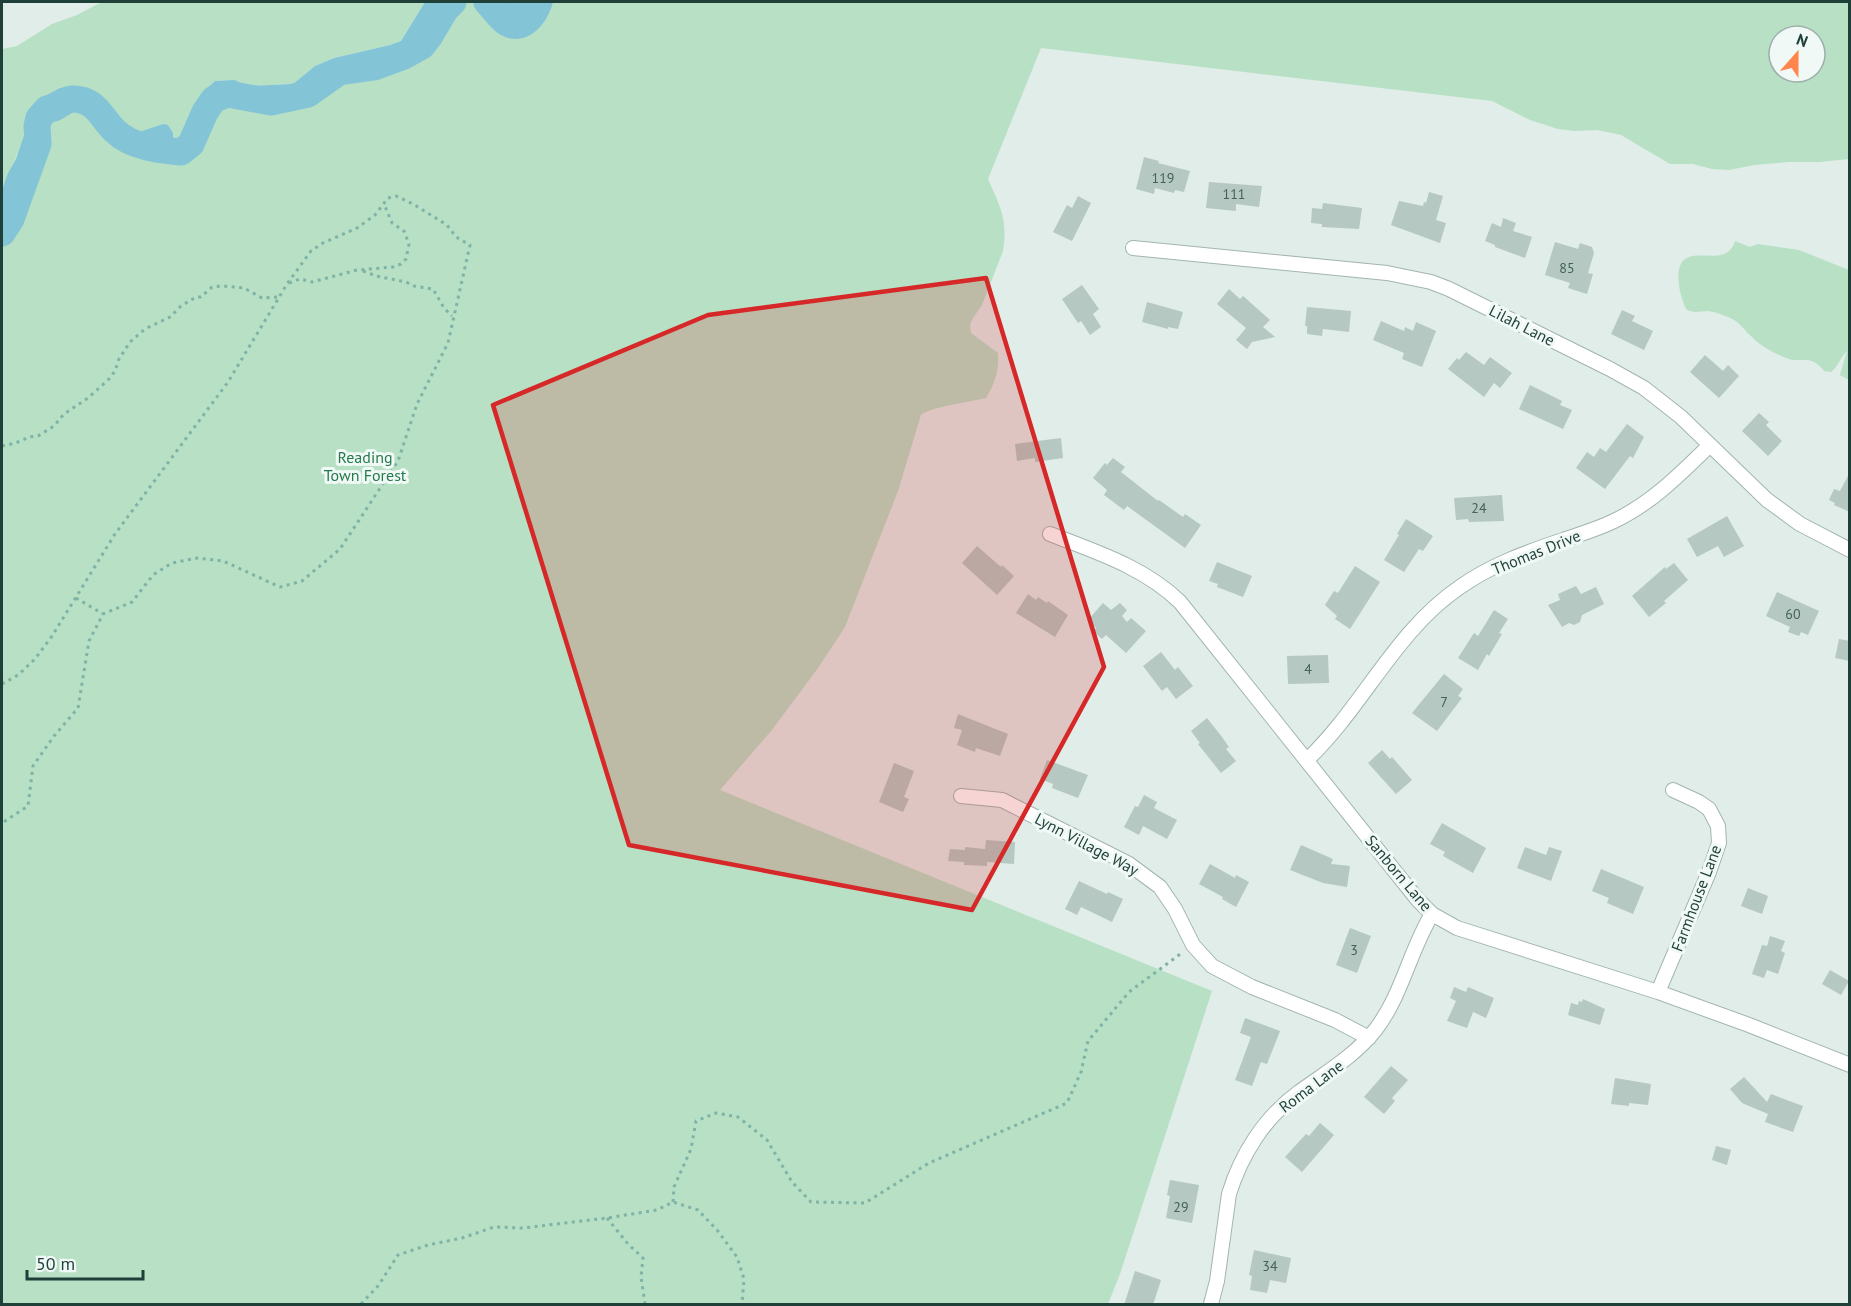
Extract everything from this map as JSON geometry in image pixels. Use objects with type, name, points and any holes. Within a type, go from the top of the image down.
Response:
[{"type":"street","name":"Lilah Lane","points":[[1133,248],[1388,273],[1431,282],[1466,297],[1644,388],[1663,402],[1710,445],[1750,485],[1786,514],[1850,550]]},
{"type":"street","name":"Thomas Drive","points":[[1307,760],[1339,727],[1408,634],[1459,587],[1518,556],[1625,516],[1660,492],[1710,445]]},
{"type":"street","name":"Sanborn Lane","points":[[1050,534],[1135,569],[1169,591],[1188,610],[1403,882],[1432,914],[1457,928],[1659,992],[1850,1065]]},
{"type":"street","name":"Farmhouse Lane","points":[[1659,992],[1718,850],[1719,838],[1716,822],[1709,809],[1694,799],[1673,790]]},
{"type":"street","name":"Lynn Village Way","points":[[961,796],[994,798],[1009,803],[1140,871],[1160,887],[1168,897],[1193,945],[1203,958],[1221,973],[1335,1020],[1369,1038]]},
{"type":"street","name":"Roma Lane","points":[[1211,1305],[1217,1281],[1229,1194],[1233,1180],[1250,1146],[1270,1119],[1290,1099],[1339,1066],[1369,1038],[1389,1009],[1420,934],[1432,914]]},
{"type":"path","points":[[2,684],[18,675],[35,658],[137,503],[228,382],[288,284],[312,251],[323,243],[357,228],[375,215],[388,198],[396,196],[447,225],[456,237],[470,245],[448,342],[417,404],[398,461],[340,549],[302,581],[280,587],[223,561],[197,558],[172,563],[153,575],[132,602],[103,614],[89,641],[78,708],[33,766],[28,806],[2,823]]},
{"type":"path","points":[[288,284],[300,279],[319,281],[361,270],[401,264],[406,259],[409,244],[404,231],[392,223],[384,204]]},
{"type":"path","points":[[361,270],[376,276],[433,289],[444,308],[453,317]]},
{"type":"path","points":[[2,446],[38,436],[54,426],[64,414],[88,398],[109,379],[130,342],[145,329],[170,317],[181,306],[196,297],[201,297],[212,287],[244,288],[262,297],[280,297]]},
{"type":"path","points":[[76,598],[103,614]]},
{"type":"path","points":[[673,1202],[674,1188],[691,1149],[696,1121],[716,1113],[738,1117],[767,1140],[792,1182],[812,1202],[865,1203],[929,1163],[1067,1103],[1081,1072],[1088,1041],[1129,992],[1193,945]]},
{"type":"path","points":[[361,1305],[378,1286],[398,1255],[428,1245],[488,1231],[494,1227],[540,1226],[607,1218],[657,1210],[673,1202],[698,1210],[717,1230],[737,1257],[744,1278],[742,1305]]},
{"type":"path","points":[[607,1218],[643,1258],[640,1277],[645,1305]]},
{"type":"highlighted area","points":[[986,278],[1104,667],[972,910],[629,845],[493,405],[708,315]]},
{"type":"green space","points":[[102,2],[425,2],[401,41],[334,58],[315,66],[293,84],[247,86],[235,80],[215,81],[201,94],[192,111],[187,134],[181,143],[176,143],[173,133],[163,124],[134,134],[119,123],[103,101],[89,88],[76,86],[60,88],[25,123],[20,149],[2,190],[2,49],[17,46],[52,24],[77,15]]},
{"type":"green space","name":"Reading Town Forest","points":[[453,2],[487,2],[507,23],[539,2],[1849,2],[1849,159],[1754,165],[1729,170],[1712,169],[1693,164],[1670,164],[1621,135],[1597,130],[1558,129],[1530,120],[1492,101],[1041,48],[988,179],[1004,221],[1003,251],[982,305],[970,325],[971,333],[998,353],[996,377],[992,387],[986,398],[941,407],[921,415],[898,491],[845,627],[772,730],[720,790],[1212,991],[1120,1274],[1108,1304],[2,1304],[2,233],[11,219],[38,144],[37,126],[43,111],[67,99],[80,100],[94,106],[114,130],[181,152],[198,130],[205,112],[214,99],[228,94],[243,96],[308,94],[339,72],[374,67],[404,56],[422,46],[445,10]]},
{"type":"green space","points":[[1735,241],[1750,247],[1758,244],[1799,250],[1849,270],[1849,380],[1840,375],[1847,351],[1831,372],[1824,371],[1815,362],[1791,360],[1767,349],[1728,317],[1708,311],[1694,312],[1686,309],[1678,280],[1683,260],[1695,256],[1721,255],[1732,248]]},
{"type":"water","points":[[425,2],[453,2],[445,10],[422,46],[404,56],[374,67],[339,72],[308,94],[272,102],[228,94],[214,99],[205,112],[191,144],[181,152],[155,149],[129,141],[115,131],[92,105],[81,100],[70,99],[51,109],[46,109],[39,118],[37,126],[38,144],[11,219],[2,233],[2,190],[16,159],[28,114],[45,96],[60,88],[76,86],[89,88],[103,101],[119,123],[133,134],[163,124],[168,125],[173,133],[174,141],[181,143],[187,134],[192,111],[201,94],[215,81],[235,80],[247,86],[293,84],[315,66],[334,58],[401,41]]},
{"type":"water","points":[[487,2],[539,2],[535,12],[528,20],[513,25],[504,21]]},
{"type":"building","points":[[1144,157],[1190,171],[1184,192],[1175,190],[1174,193],[1155,188],[1154,194],[1136,189]]},
{"type":"building","points":[[1209,182],[1262,186],[1259,207],[1236,204],[1236,211],[1206,208]]},
{"type":"building","points":[[1429,192],[1443,196],[1436,220],[1446,223],[1440,243],[1391,225],[1399,201],[1423,206]]},
{"type":"building","points":[[1078,196],[1091,203],[1072,241],[1053,232],[1067,205],[1072,208]]},
{"type":"building","points":[[1323,203],[1362,208],[1359,229],[1322,227],[1322,224],[1311,223],[1312,208],[1322,209]]},
{"type":"building","points":[[1503,218],[1516,223],[1513,231],[1532,237],[1525,258],[1485,241],[1492,223],[1501,227]]},
{"type":"building","points":[[1555,242],[1578,249],[1580,243],[1592,247],[1594,253],[1588,273],[1593,274],[1587,294],[1568,288],[1570,283],[1545,275]]},
{"type":"building","points":[[1082,285],[1099,309],[1093,314],[1101,327],[1090,335],[1081,321],[1078,323],[1062,299]]},
{"type":"building","points":[[1229,289],[1240,299],[1243,296],[1270,320],[1263,327],[1275,337],[1252,342],[1247,349],[1236,340],[1246,328],[1217,304]]},
{"type":"building","points":[[1147,302],[1183,312],[1178,329],[1168,327],[1168,329],[1142,322]]},
{"type":"building","points":[[1307,307],[1351,311],[1349,332],[1323,329],[1322,336],[1307,334],[1307,326],[1305,326]]},
{"type":"building","points":[[1622,310],[1635,316],[1632,321],[1653,331],[1644,350],[1611,334]]},
{"type":"building","points":[[1381,321],[1404,331],[1405,327],[1413,331],[1416,322],[1436,331],[1422,367],[1402,359],[1404,353],[1373,340]]},
{"type":"building","points":[[1466,352],[1484,365],[1490,357],[1512,373],[1500,388],[1494,383],[1484,397],[1448,369],[1457,358],[1459,360]]},
{"type":"building","points":[[1705,355],[1723,371],[1728,365],[1739,376],[1719,398],[1690,372]]},
{"type":"building","points":[[1530,385],[1562,401],[1560,405],[1572,410],[1563,429],[1519,409]]},
{"type":"building","points":[[1759,413],[1769,422],[1766,425],[1782,441],[1768,456],[1742,431]]},
{"type":"building","points":[[1627,424],[1644,437],[1633,458],[1630,456],[1605,489],[1576,468],[1587,452],[1594,457],[1600,448],[1606,452]]},
{"type":"building","points":[[1061,438],[1063,458],[1035,462],[1035,458],[1017,461],[1015,444]]},
{"type":"building","points":[[1113,458],[1125,467],[1121,472],[1158,501],[1183,517],[1185,514],[1201,525],[1185,548],[1127,506],[1124,510],[1104,495],[1107,490],[1093,478],[1105,463],[1107,465]]},
{"type":"building","points":[[1850,472],[1850,512],[1834,505],[1835,503],[1829,500],[1834,489],[1840,491]]},
{"type":"building","points":[[1502,495],[1504,521],[1456,520],[1454,498]]},
{"type":"building","points":[[1727,516],[1744,546],[1724,557],[1718,546],[1697,557],[1687,539]]},
{"type":"building","points":[[1406,519],[1433,536],[1423,551],[1419,549],[1404,572],[1384,560]]},
{"type":"building","points":[[977,546],[1014,576],[997,595],[962,563]]},
{"type":"building","points":[[1217,562],[1252,576],[1243,597],[1217,587],[1218,584],[1209,581]]},
{"type":"building","points":[[1674,563],[1688,580],[1649,617],[1632,596],[1665,567],[1666,569]]},
{"type":"building","points":[[1355,566],[1380,582],[1350,629],[1335,619],[1337,616],[1325,605],[1334,591],[1338,593]]},
{"type":"building","points":[[1576,586],[1581,594],[1596,587],[1604,604],[1582,615],[1580,622],[1574,625],[1569,623],[1562,627],[1548,605],[1560,600],[1558,594]]},
{"type":"building","points":[[1777,592],[1819,611],[1808,635],[1801,632],[1799,636],[1788,632],[1790,627],[1766,616]]},
{"type":"building","points":[[1028,594],[1036,600],[1038,597],[1047,603],[1048,601],[1068,615],[1055,637],[1016,613]]},
{"type":"building","points":[[1103,603],[1111,610],[1120,603],[1127,610],[1122,616],[1127,622],[1131,618],[1146,631],[1126,653],[1106,635],[1102,639],[1093,631],[1096,628],[1088,620]]},
{"type":"building","points":[[1494,610],[1508,619],[1499,633],[1502,634],[1478,670],[1458,658],[1474,633],[1478,636]]},
{"type":"building","points":[[1839,639],[1850,641],[1850,661],[1835,658]]},
{"type":"building","points":[[1161,652],[1175,670],[1178,667],[1193,686],[1176,699],[1167,687],[1162,691],[1143,666]]},
{"type":"building","points":[[1328,655],[1329,683],[1288,684],[1287,656]]},
{"type":"building","points":[[1444,674],[1463,689],[1458,696],[1462,698],[1437,731],[1412,713]]},
{"type":"building","points":[[958,714],[1008,734],[1000,756],[976,748],[975,752],[957,745],[962,730],[954,728]]},
{"type":"building","points":[[1207,718],[1229,747],[1226,749],[1236,761],[1221,773],[1198,744],[1200,743],[1191,731]]},
{"type":"building","points":[[1382,750],[1390,759],[1392,757],[1412,780],[1396,794],[1368,763]]},
{"type":"building","points":[[1047,760],[1088,775],[1078,798],[1052,788],[1053,784],[1040,779]]},
{"type":"building","points":[[894,763],[914,771],[904,797],[909,799],[903,812],[879,802]]},
{"type":"building","points":[[1144,795],[1157,802],[1154,808],[1177,820],[1167,839],[1143,826],[1139,835],[1124,827],[1135,806],[1138,807]]},
{"type":"building","points":[[1442,823],[1486,848],[1473,873],[1443,856],[1445,852],[1430,844]]},
{"type":"building","points":[[986,840],[1015,842],[1014,864],[987,862],[987,866],[964,865],[964,862],[948,861],[950,849],[965,850],[965,847],[985,849]]},
{"type":"building","points":[[1301,845],[1333,859],[1331,864],[1350,866],[1347,887],[1323,883],[1290,870]]},
{"type":"building","points":[[1525,847],[1546,855],[1549,847],[1562,851],[1551,881],[1517,868]]},
{"type":"building","points":[[1210,864],[1235,878],[1236,875],[1249,882],[1236,907],[1199,884]]},
{"type":"building","points":[[1601,869],[1644,887],[1633,914],[1607,903],[1609,898],[1592,891]]},
{"type":"building","points":[[1079,881],[1123,899],[1112,922],[1081,907],[1077,915],[1065,909]]},
{"type":"building","points":[[1748,888],[1768,896],[1762,914],[1741,906]]},
{"type":"building","points":[[1350,928],[1371,936],[1357,973],[1336,965]]},
{"type":"building","points":[[1770,936],[1785,941],[1781,951],[1785,953],[1778,974],[1767,970],[1764,978],[1752,974],[1762,945],[1767,946]]},
{"type":"building","points":[[1830,970],[1849,981],[1841,995],[1822,984]]},
{"type":"building","points":[[1454,987],[1466,992],[1468,987],[1494,998],[1486,1018],[1473,1012],[1467,1028],[1447,1021],[1456,1001],[1450,998]]},
{"type":"building","points":[[1583,999],[1605,1009],[1600,1025],[1568,1015],[1571,1003],[1578,1005]]},
{"type":"building","points":[[1245,1018],[1280,1031],[1267,1064],[1261,1062],[1252,1086],[1235,1080],[1251,1037],[1240,1033]]},
{"type":"building","points":[[1391,1066],[1408,1080],[1392,1098],[1395,1101],[1384,1114],[1364,1097]]},
{"type":"building","points":[[1744,1077],[1767,1102],[1771,1094],[1803,1106],[1793,1132],[1765,1122],[1768,1114],[1742,1103],[1730,1089]]},
{"type":"building","points":[[1615,1078],[1651,1084],[1648,1105],[1611,1104]]},
{"type":"building","points":[[1320,1123],[1334,1135],[1302,1172],[1285,1157],[1306,1134],[1309,1136]]},
{"type":"building","points":[[1716,1146],[1731,1150],[1727,1165],[1712,1160]]},
{"type":"building","points":[[1170,1180],[1199,1185],[1192,1223],[1166,1218]]},
{"type":"building","points":[[1254,1250],[1291,1258],[1286,1283],[1270,1280],[1267,1293],[1250,1290],[1252,1276],[1249,1275]]},
{"type":"building","points":[[1135,1271],[1161,1280],[1153,1305],[1124,1305]]},
{"type":"waterway","points":[[2,233],[11,219],[38,144],[39,118],[47,109],[70,99],[81,100],[92,105],[115,131],[129,141],[155,149],[181,152],[191,144],[205,112],[214,99],[228,94],[271,102],[308,94],[339,72],[374,67],[404,56],[422,46],[445,10],[453,2]]},
{"type":"waterway","points":[[487,2],[504,21],[513,25],[528,20],[535,12],[539,2]]}]
